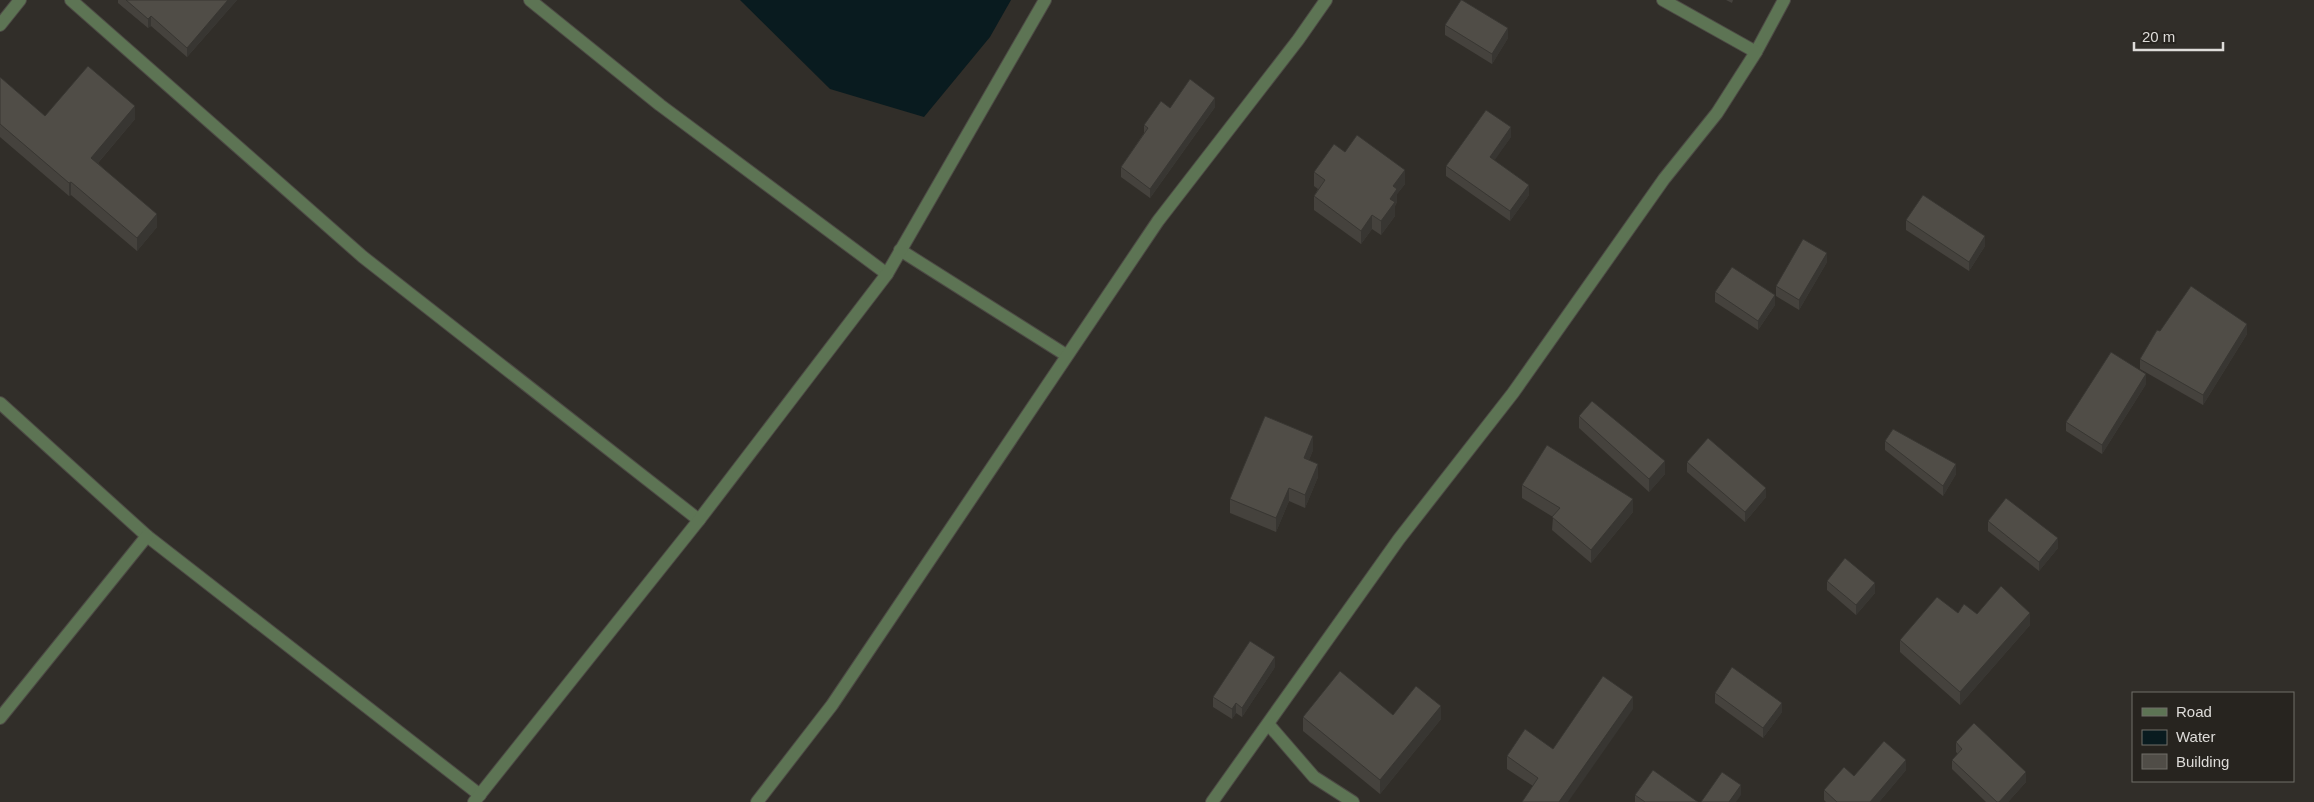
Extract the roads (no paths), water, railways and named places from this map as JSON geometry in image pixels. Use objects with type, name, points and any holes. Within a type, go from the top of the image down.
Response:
[{"type":"street","points":[[0,25],[20,0]]},
{"type":"street","points":[[71,0],[363,257],[699,520]]},
{"type":"street","points":[[530,0],[660,105],[887,274]]},
{"type":"street","points":[[0,403],[147,536],[477,798],[699,520],[887,274],[1045,0]]},
{"type":"street","points":[[757,802],[832,704],[1158,221],[1298,40],[1326,0]]},
{"type":"street","points":[[1663,0],[1756,52]]},
{"type":"street","points":[[1212,802],[1269,725],[1399,539],[1513,394],[1664,180],[1717,113],[1737,78],[1756,52],[1784,0]]},
{"type":"street","points":[[900,250],[1066,355]]},
{"type":"street","points":[[0,718],[147,536]]},
{"type":"street","points":[[1269,725],[1314,777],[1354,802]]},
{"type":"water","points":[[740,0],[1011,0],[990,37],[924,117],[830,89]]}]
